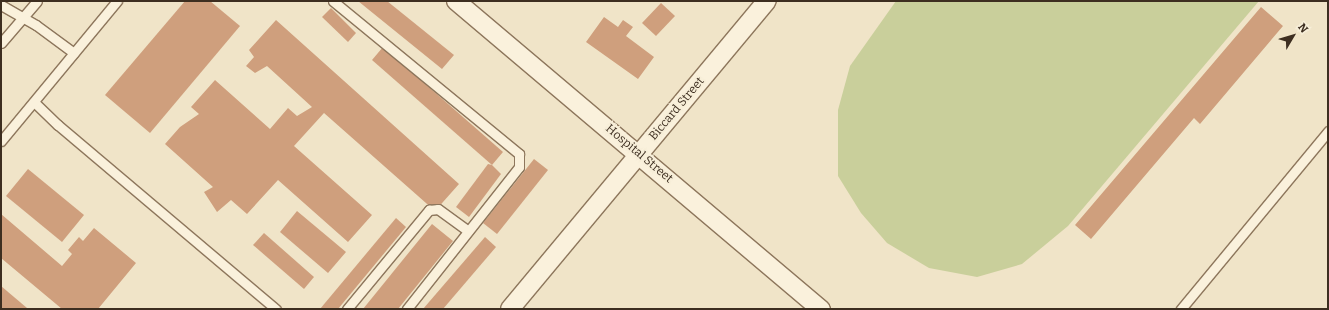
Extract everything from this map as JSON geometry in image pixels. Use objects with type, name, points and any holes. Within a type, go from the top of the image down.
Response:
[{"type":"street","name":"Hospital Street","points":[[456,1],[640,154],[821,309]]},
{"type":"street","name":"Biccard Street","points":[[510,309],[767,1]]},
{"type":"lane","points":[[1,43],[37,1]]},
{"type":"lane","points":[[1,141],[117,1]]},
{"type":"lane","points":[[333,1],[519,154],[519,168],[406,309]]},
{"type":"lane","points":[[1,5],[36,25],[74,53]]},
{"type":"lane","points":[[34,102],[58,126],[276,309]]},
{"type":"lane","points":[[1181,309],[1328,131]]},
{"type":"lane","points":[[347,309],[429,210],[438,209],[468,231]]},
{"type":"green space","points":[[896,1],[1259,1],[1068,226],[1022,264],[977,277],[929,268],[887,243],[861,213],[838,176],[838,110],[850,66]]},
{"type":"building","points":[[185,1],[210,1],[240,26],[150,133],[105,95]]},
{"type":"building","points":[[358,1],[387,1],[454,55],[442,69]]},
{"type":"building","points":[[661,3],[675,16],[656,36],[642,23]]},
{"type":"building","points":[[1261,7],[1283,26],[1200,124],[1194,118],[1091,239],[1075,225]]},
{"type":"building","points":[[331,8],[356,33],[348,42],[322,17]]},
{"type":"building","points":[[604,17],[618,27],[623,20],[633,27],[626,36],[654,57],[638,79],[586,42]]},
{"type":"building","points":[[276,20],[459,184],[435,211],[324,113],[294,146],[372,215],[348,242],[278,180],[247,214],[231,200],[217,212],[204,192],[213,187],[165,144],[180,127],[199,114],[191,107],[215,80],[270,129],[288,108],[297,116],[312,107],[267,66],[255,73],[246,66],[254,57],[249,50]]},
{"type":"building","points":[[383,47],[503,152],[492,165],[372,60]]},
{"type":"building","points":[[534,159],[548,170],[497,234],[483,223]]},
{"type":"building","points":[[488,164],[492,165],[501,174],[469,217],[456,207]]},
{"type":"building","points":[[28,169],[84,215],[62,242],[6,196]]},
{"type":"building","points":[[297,211],[346,252],[328,273],[280,232]]},
{"type":"building","points":[[1,214],[62,266],[72,254],[68,250],[79,237],[83,241],[94,228],[136,263],[98,309],[62,309],[1,258]]},
{"type":"building","points":[[396,218],[406,227],[338,309],[320,309]]},
{"type":"building","points":[[432,224],[453,241],[398,309],[363,309]]},
{"type":"building","points":[[264,233],[314,277],[304,289],[253,245]]},
{"type":"building","points":[[485,237],[496,247],[443,309],[423,309]]},
{"type":"building","points":[[1,286],[27,308],[1,309]]}]
